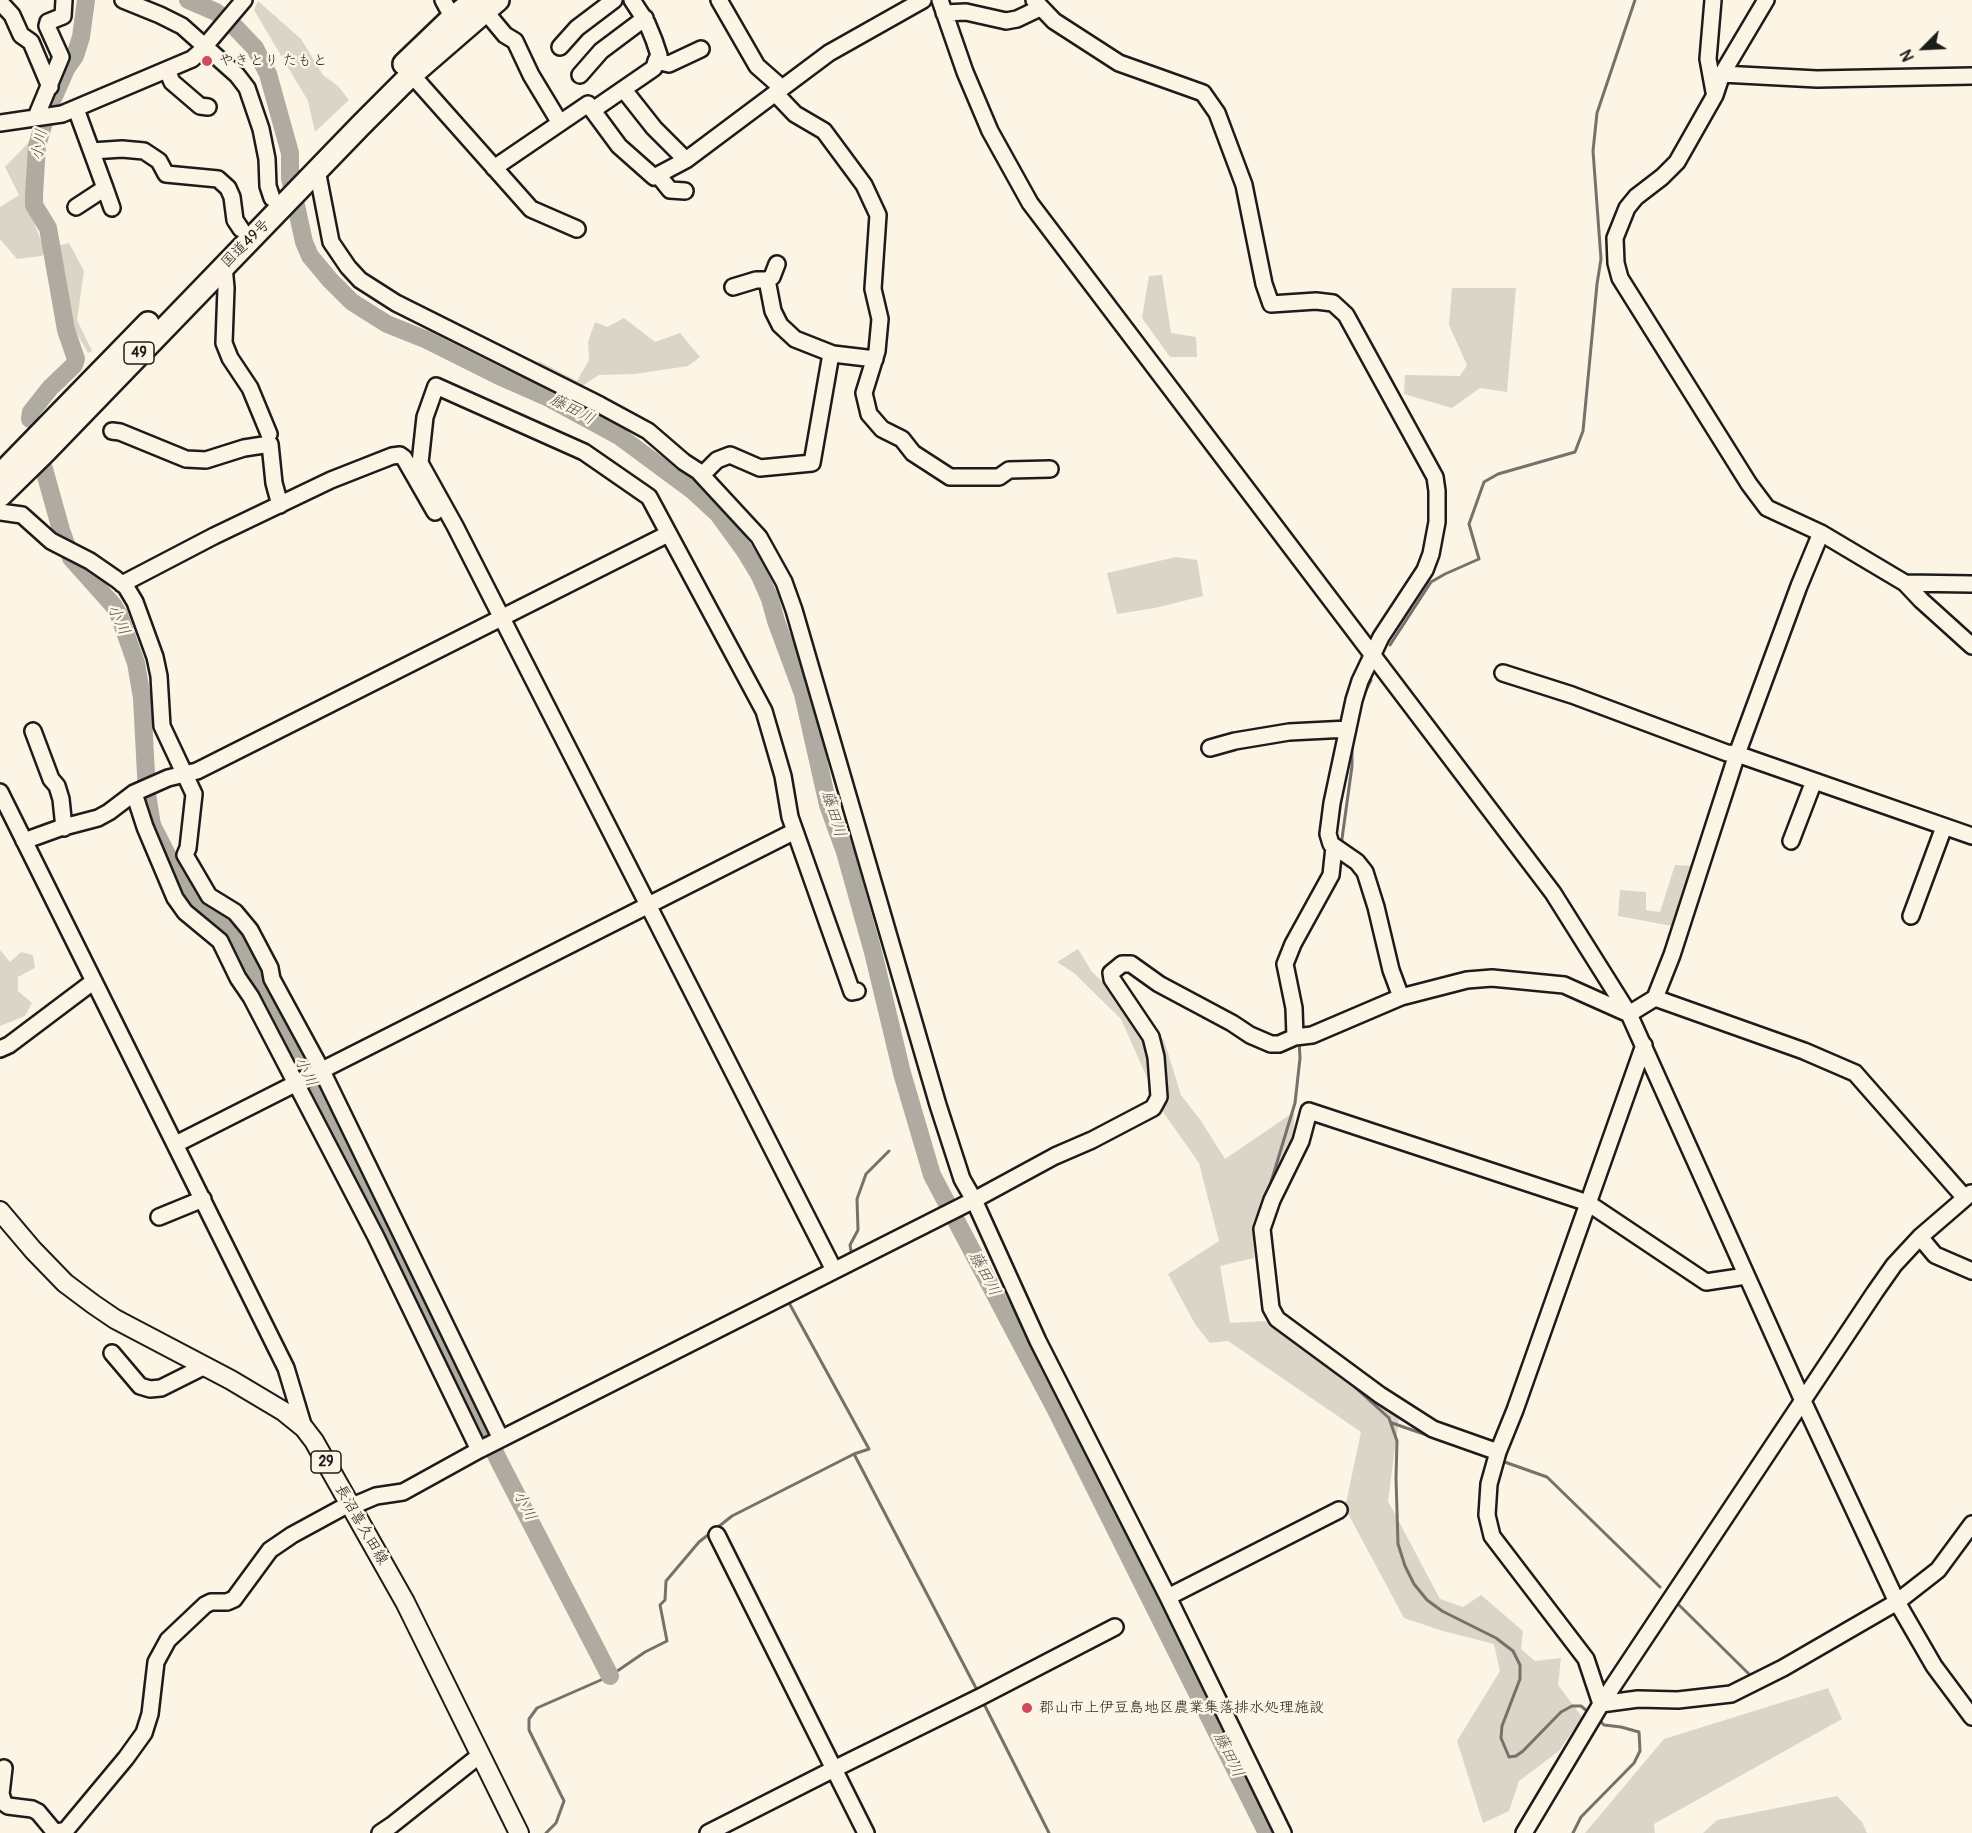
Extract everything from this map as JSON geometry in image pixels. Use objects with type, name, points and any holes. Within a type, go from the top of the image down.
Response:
[{"type":"highway","name":"国道49号","points":[[314,166],[452,17],[486,4]]},
{"type":"highway","name":"国道49号","points":[[0,475],[241,229],[314,166],[412,75],[452,17]]},
{"type":"highway","name":"国道49号","points":[[0,496],[224,266],[275,201]]},
{"type":"main road","name":"長沼喜久田線","points":[[0,1211],[65,1283],[93,1304],[115,1319],[205,1366],[283,1411],[304,1428],[314,1441],[405,1602],[519,1833]]},
{"type":"street","points":[[43,117],[50,87],[61,57],[47,26],[48,22],[63,16],[64,0]]},
{"type":"street","points":[[123,0],[182,26],[237,75],[247,88],[266,148],[268,186],[275,201]]},
{"type":"street","points":[[560,47],[577,28],[614,0]]},
{"type":"street","points":[[593,110],[654,68],[659,55],[645,18],[632,0]]},
{"type":"street","points":[[719,0],[757,66],[795,114],[824,131],[864,185],[878,214],[873,289],[880,319],[875,359],[864,393],[869,414],[882,429],[902,439],[913,453],[950,477],[999,477],[1009,470],[1050,470]]},
{"type":"street","points":[[494,168],[588,104],[619,146],[654,177],[686,160],[829,53],[923,0]]},
{"type":"street","points":[[1713,0],[1708,59],[1715,95]]},
{"type":"street","points":[[1766,0],[1722,74],[1715,95],[1677,162],[1636,197],[1627,208],[1615,238],[1616,263],[1620,278],[1749,484],[1767,508],[1821,533],[1905,583],[1972,646]]},
{"type":"street","points":[[0,123],[43,117],[76,109],[192,59],[204,47],[238,1]]},
{"type":"street","points":[[0,2],[12,15],[21,35],[31,42],[50,87]]},
{"type":"street","points":[[486,4],[505,35],[515,41],[531,75],[560,123]]},
{"type":"street","points":[[942,6],[1006,21],[1017,19],[1037,4],[1054,21],[1119,63],[1203,93],[1217,113],[1240,175],[1264,284],[1271,304],[1316,301],[1333,303],[1346,315],[1435,477],[1437,522],[1431,554],[1425,570],[1381,637],[1354,700],[1332,803],[1328,839],[1334,847],[1357,862],[1365,872],[1391,970],[1401,997]]},
{"type":"street","points":[[942,6],[965,72],[990,131],[1030,203],[1553,893],[1629,1014],[1746,1276],[1897,1602],[1934,1666],[1972,1717]]},
{"type":"street","points":[[580,75],[601,51],[645,18]]},
{"type":"street","points":[[656,61],[669,64],[701,49]]},
{"type":"street","points":[[167,70],[172,82],[200,106],[208,107]]},
{"type":"street","points":[[1722,74],[1817,79],[1972,75]]},
{"type":"street","points":[[412,75],[531,209],[576,229]]},
{"type":"street","points":[[624,90],[654,128],[686,160]]},
{"type":"street","points":[[76,109],[112,208]]},
{"type":"street","points":[[92,151],[122,149],[144,151],[159,161],[165,174],[218,179],[228,188],[236,220],[241,229]]},
{"type":"street","points":[[314,166],[331,242],[360,280],[396,303],[648,431],[702,475],[759,537],[784,582],[885,917],[938,1105],[962,1179],[974,1200],[1038,1341],[1168,1598],[1283,1833]]},
{"type":"street","points":[[658,175],[670,190],[685,191]]},
{"type":"street","points":[[76,207],[105,188]]},
{"type":"street","points":[[733,287],[772,277],[777,264]]},
{"type":"street","points":[[224,266],[226,288],[224,344],[230,358],[250,388],[269,434]]},
{"type":"street","points":[[766,280],[773,310],[785,332],[803,343],[831,354],[875,359]]},
{"type":"street","points":[[702,475],[717,460],[730,455],[760,468],[812,463],[831,354]]},
{"type":"street","points":[[834,1270],[647,907],[455,526],[420,463],[425,417],[436,386],[584,452],[649,498],[764,711],[783,776],[787,805],[795,831],[852,992],[857,991]]},
{"type":"street","points":[[112,431],[120,432],[186,459],[206,460],[244,448],[270,444],[274,483],[280,506]]},
{"type":"street","points":[[122,584],[214,536],[331,480],[400,455],[404,458],[438,517],[448,516]]},
{"type":"street","points":[[0,512],[22,514],[51,540],[90,561],[122,584],[135,602],[159,676],[162,726],[194,794],[188,848],[185,855],[209,896],[235,912],[250,930],[270,968],[272,979],[322,1071],[501,1439]]},
{"type":"street","points":[[1629,1014],[1655,999],[1672,955],[1737,754],[1821,533]]},
{"type":"street","points":[[24,841],[98,818],[143,789],[168,778],[197,771],[668,534]]},
{"type":"street","points":[[1905,583],[1972,584]]},
{"type":"street","points":[[1503,673],[1572,695],[1727,753],[1737,754],[1972,836]]},
{"type":"street","points":[[1210,748],[1235,741],[1289,732],[1348,729]]},
{"type":"street","points":[[33,731],[51,779],[57,786],[61,799],[64,828]]},
{"type":"street","points":[[1791,842],[1814,781]]},
{"type":"street","points":[[143,789],[145,827],[175,898],[185,912],[220,941],[238,978],[251,997],[376,1237],[479,1450]]},
{"type":"street","points":[[0,792],[286,1368],[304,1428]]},
{"type":"street","points":[[1911,916],[1944,827]]},
{"type":"street","points":[[177,1147],[297,1083],[795,831]]},
{"type":"street","points":[[1295,1037],[1294,1008],[1285,963],[1331,875],[1334,847]]},
{"type":"street","points":[[3,1768],[1,1794],[4,1803],[8,1806],[38,1812],[52,1830],[57,1832],[66,1830],[144,1733],[150,1714],[156,1662],[168,1640],[211,1602],[227,1602],[234,1599],[270,1550],[292,1535],[349,1506],[376,1496],[403,1492],[479,1450],[1153,1108],[1159,1097],[1159,1084],[1151,1037],[1112,979],[1111,973],[1119,965],[1131,964],[1159,984],[1265,1043],[1279,1044],[1295,1037],[1311,1035],[1401,997],[1467,980],[1492,978],[1563,985],[1629,1014]]},
{"type":"street","points":[[0,1049],[94,981]]},
{"type":"street","points":[[1524,1833],[1601,1704],[1894,1265],[1920,1237],[1968,1195],[1855,1073],[1804,1050],[1655,999]]},
{"type":"street","points":[[1601,1704],[1586,1659],[1492,1536],[1487,1515],[1489,1484],[1498,1452],[1515,1410],[1644,1045]]},
{"type":"street","points":[[1498,1452],[1432,1429],[1380,1395],[1277,1319],[1262,1290],[1262,1229],[1272,1200],[1301,1141],[1309,1111],[1588,1203],[1706,1282],[1746,1276]]},
{"type":"street","points":[[159,1217],[203,1199]]},
{"type":"street","points":[[1920,1237],[1935,1256],[1972,1271]]},
{"type":"street","points":[[112,1353],[140,1386],[150,1389],[162,1388],[205,1366]]},
{"type":"street","points":[[1168,1598],[1339,1510]]},
{"type":"street","points":[[1601,1704],[1638,1699],[1678,1700],[1731,1694],[1783,1668],[1897,1602],[1938,1570],[1972,1524]]},
{"type":"street","points":[[717,1535],[866,1833]]},
{"type":"street","points":[[708,1833],[1116,1627]]},
{"type":"street","points":[[380,1833],[480,1755]]},
{"type":"shaded area","points":[[258,1],[301,39],[323,75],[338,86],[349,100],[315,132],[308,101],[254,10]]},
{"type":"shaded area","points":[[33,138],[28,165],[32,207],[35,225],[45,251],[42,256],[17,259],[0,239],[0,207],[19,195],[5,167]]},
{"type":"shaded area","points":[[55,242],[62,245],[69,243],[84,271],[77,320],[92,351],[88,353],[76,332],[67,322]]},
{"type":"shaded area","points":[[1162,275],[1171,333],[1196,337],[1197,357],[1170,357],[1142,318],[1149,276]]},
{"type":"shaded area","points":[[1452,288],[1516,288],[1507,392],[1480,388],[1452,408],[1404,394],[1405,375],[1460,376],[1467,365],[1449,325]]},
{"type":"shaded area","points":[[624,318],[655,342],[680,333],[700,357],[688,366],[635,374],[599,375],[579,388],[536,369],[539,361],[577,381],[589,360],[588,342],[595,322],[607,327]]},
{"type":"shaded area","points":[[1176,557],[1197,560],[1203,596],[1155,608],[1117,614],[1107,573]]},
{"type":"shaded area","points":[[1675,865],[1694,866],[1672,926],[1618,916],[1620,890],[1646,892],[1646,910],[1660,912]]},
{"type":"shaded area","points":[[1078,949],[1092,972],[1164,1040],[1181,1095],[1225,1159],[1294,1112],[1294,1145],[1253,1222],[1254,1258],[1220,1266],[1230,1323],[1265,1321],[1399,1418],[1388,1501],[1440,1599],[1463,1607],[1481,1595],[1523,1631],[1521,1649],[1535,1661],[1561,1658],[1558,1685],[1582,1717],[1559,1751],[1519,1781],[1509,1811],[1483,1823],[1457,1741],[1500,1671],[1494,1644],[1404,1618],[1345,1508],[1361,1432],[1228,1341],[1210,1343],[1195,1324],[1168,1274],[1219,1241],[1199,1163],[1161,1109],[1121,1019],[1074,973],[1057,962]]},
{"type":"shaded area","points":[[0,950],[10,962],[21,952],[33,955],[35,968],[18,977],[18,991],[32,1003],[25,1016],[0,1026]]},
{"type":"shaded area","points":[[1828,1688],[1842,1719],[1654,1824],[1655,1833],[1585,1833],[1664,1739]]},
{"type":"shaded area","points":[[1837,1796],[1862,1822],[1867,1833],[1703,1833],[1717,1820]]},
{"type":"waterway","name":"小川","points":[[30,419],[31,412],[50,388],[74,365],[76,359],[66,330],[48,228],[34,205],[34,195],[37,146],[47,112],[66,69],[75,56],[81,37],[86,0]]},
{"type":"waterway","name":"藤田川","points":[[188,0],[216,12],[235,27],[255,48],[268,74],[290,153],[290,178],[304,242],[310,256],[330,280],[352,302],[387,324],[427,340],[549,398],[619,436],[692,490],[718,514],[759,574],[803,694],[828,805],[845,852],[873,952],[902,1073],[932,1175],[1055,1408],[1267,1833]]},
{"type":"waterway","points":[[1390,645],[1431,582],[1479,559],[1469,524],[1484,482],[1498,474],[1575,452],[1583,431],[1601,259],[1593,151],[1597,113],[1635,0]]},
{"type":"waterway","name":"小川","points":[[44,469],[71,558],[113,605],[119,615],[136,663],[142,698],[147,794],[152,825],[188,896],[199,909],[225,927],[244,952],[400,1258],[500,1463],[610,1676]]},
{"type":"waterway","points":[[1363,696],[1371,680]]},
{"type":"waterway","points":[[1341,846],[1352,766],[1352,743]]},
{"type":"waterway","points":[[1268,1192],[1295,1103],[1300,1058],[1299,1041]]},
{"type":"waterway","points":[[852,1256],[850,1245],[858,1230],[857,1199],[866,1174],[889,1151]]},
{"type":"waterway","points":[[546,1833],[556,1823],[564,1801],[529,1730],[529,1719],[537,1708],[610,1676],[645,1652],[667,1641],[660,1605],[665,1600],[666,1581],[699,1542],[732,1516],[854,1454],[869,1449],[788,1301]]},
{"type":"waterway","points":[[1346,1379],[1389,1418],[1397,1441],[1398,1544],[1414,1584],[1427,1600],[1442,1611],[1496,1638],[1513,1651],[1520,1665],[1520,1679],[1502,1726],[1501,1738],[1509,1757],[1516,1756],[1523,1751],[1561,1712],[1572,1706],[1581,1706],[1587,1711]]},
{"type":"waterway","points":[[1392,1423],[1490,1457]]},
{"type":"waterway","points":[[854,1454],[978,1692]]},
{"type":"waterway","points":[[1499,1460],[1547,1477],[1660,1587]]},
{"type":"waterway","points":[[1679,1605],[1751,1676]]},
{"type":"waterway","points":[[982,1700],[1049,1833]]},
{"type":"waterway","points":[[1573,1833],[1581,1817],[1634,1763],[1640,1751],[1639,1732],[1604,1725],[1601,1722]]},
{"type":"place","name":"やきとり たもと","points":[[207,61]]},
{"type":"place","name":"郡山市上伊豆島地区農業集落排水処理施設","points":[[1027,1708]]}]
